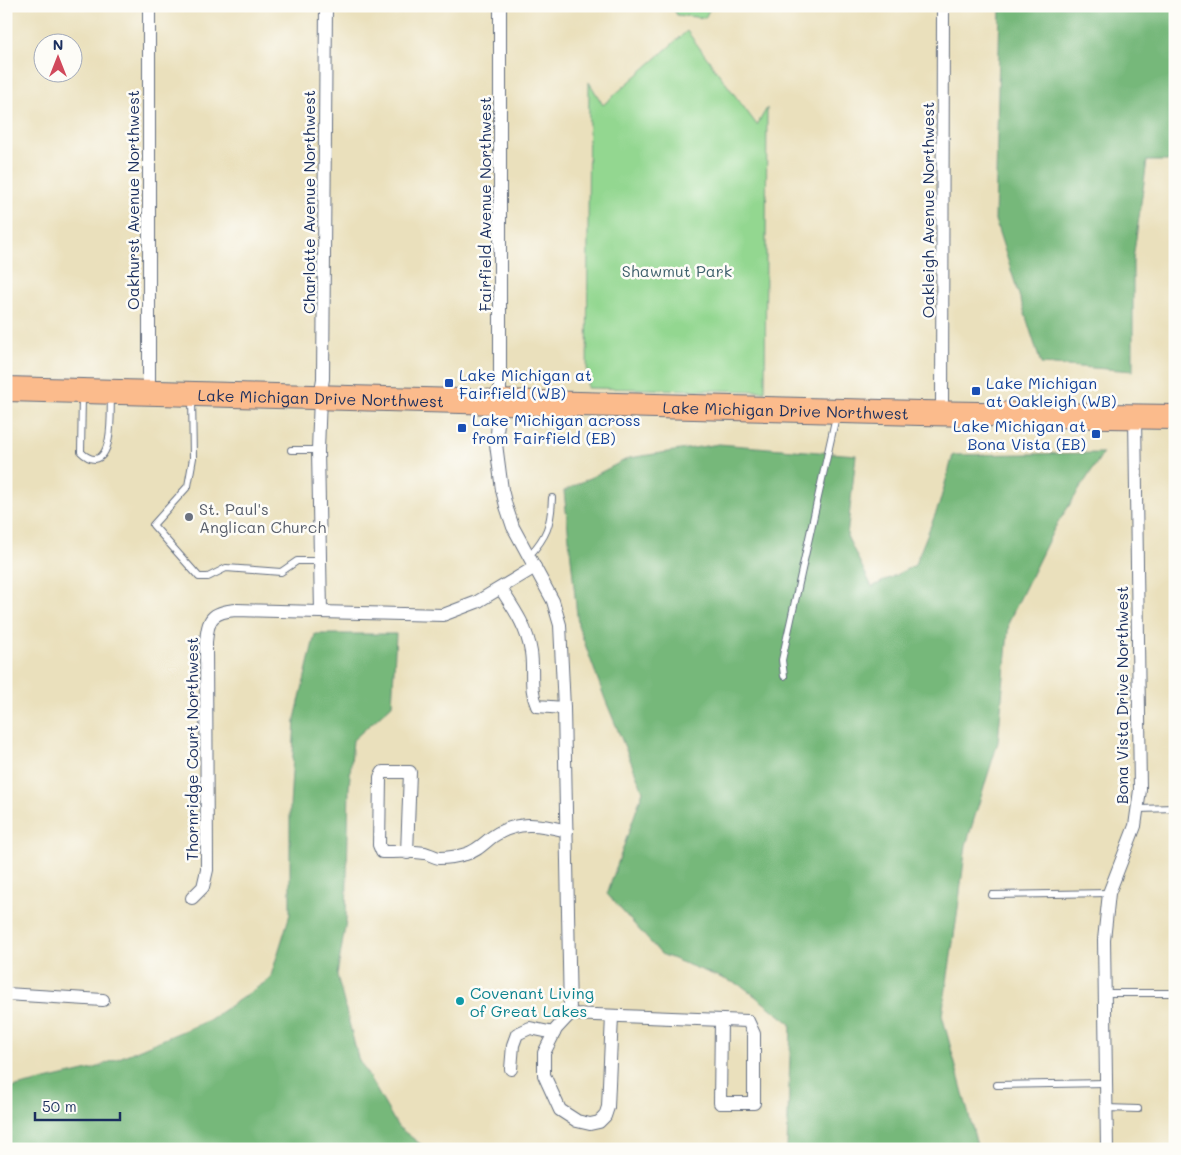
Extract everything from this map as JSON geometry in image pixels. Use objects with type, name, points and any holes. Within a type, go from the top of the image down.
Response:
[{"type":"highway","name":"Lake Michigan Drive Northwest","points":[[6,389],[942,413],[1175,417]]},
{"type":"street","name":"Oakhurst Avenue Northwest","points":[[149,6],[149,393]]},
{"type":"street","name":"Charlotte Avenue Northwest","points":[[321,612],[318,450],[320,397],[323,379],[326,6]]},
{"type":"street","name":"Fairfield Avenue Northwest","points":[[500,6],[500,402],[496,444],[502,490],[513,527],[553,601],[560,625],[564,708],[570,1014]]},
{"type":"street","name":"Oakleigh Avenue Northwest","points":[[942,413],[944,6]]},
{"type":"street","name":"Bona Vista Drive Northwest","points":[[1107,1149],[1104,940],[1109,893],[1135,826],[1138,809],[1140,743],[1134,416]]},
{"type":"street","points":[[321,612],[443,615],[477,602],[501,588],[532,562]]},
{"type":"street","points":[[501,588],[520,618],[527,635],[531,654],[533,697],[537,706],[564,708]]},
{"type":"street","name":"Thornridge Court Northwest","points":[[192,898],[203,886],[207,870],[207,625],[213,617],[224,611],[321,612]]},
{"type":"street","points":[[408,853],[410,772],[383,772],[380,777],[379,845],[382,852],[408,853],[424,853],[439,858],[467,854],[477,850],[494,836],[526,824],[544,825],[567,831]]},
{"type":"street","points":[[6,994],[103,1000]]},
{"type":"street","points":[[612,1016],[608,1107],[605,1116],[598,1122],[590,1124],[577,1121],[560,1110],[544,1075],[544,1053],[554,1033],[570,1014],[748,1021],[754,1034],[754,1104],[720,1102],[720,1020]]},
{"type":"street","points":[[512,1069],[513,1045],[517,1034],[530,1028],[554,1033]]},
{"type":"lane","points":[[82,391],[81,452],[86,457],[93,459],[101,457],[106,452],[110,430],[111,392]]},
{"type":"lane","points":[[192,394],[193,458],[188,486],[153,525],[199,577],[208,578],[226,568],[281,572],[296,562],[320,562]]},
{"type":"lane","points":[[784,676],[782,660],[837,410]]},
{"type":"lane","points":[[291,450],[318,450]]},
{"type":"lane","points":[[532,562],[549,525],[552,498]]},
{"type":"lane","points":[[1138,809],[1175,808]]},
{"type":"lane","points":[[992,895],[1109,893]]},
{"type":"lane","points":[[1105,993],[1175,993]]},
{"type":"lane","points":[[997,1085],[1106,1083]]},
{"type":"lane","points":[[1106,1108],[1138,1109]]},
{"type":"green space","points":[[672,6],[711,6],[705,18],[677,15]]},
{"type":"green space","points":[[1000,6],[1175,6],[1175,161],[1147,161],[1133,259],[1133,371],[1041,364],[995,220]]},
{"type":"green space","name":"Shawmut Park","points":[[687,31],[757,125],[767,108],[765,391],[587,388],[589,82],[603,105]]},
{"type":"green space","points":[[719,444],[856,455],[847,536],[872,587],[915,565],[939,505],[953,455],[1103,453],[1054,529],[1009,621],[998,742],[966,845],[942,1015],[978,1149],[787,1149],[791,1024],[742,986],[661,954],[607,894],[643,791],[605,699],[578,625],[564,491],[629,458]]},
{"type":"green space","points":[[315,634],[396,634],[392,705],[353,740],[349,787],[346,921],[337,975],[358,1058],[398,1127],[427,1149],[6,1149],[7,1089],[93,1069],[209,1020],[270,979],[290,914],[290,807],[295,719]]},
{"type":"place","name":"Lake Michigan at Fairfield (WB)","points":[[449,383]]},
{"type":"place","name":"Lake Michigan at Oakleigh (WB)","points":[[976,391]]},
{"type":"place","name":"Lake Michigan across from Fairfield (EB)","points":[[462,428]]},
{"type":"place","name":"Lake Michigan at Bona Vista (EB)","points":[[1096,434]]},
{"type":"place","name":"St. Paul's Anglican Church","points":[[189,517]]},
{"type":"place","name":"Covenant Living of Great Lakes","points":[[460,1001]]}]
